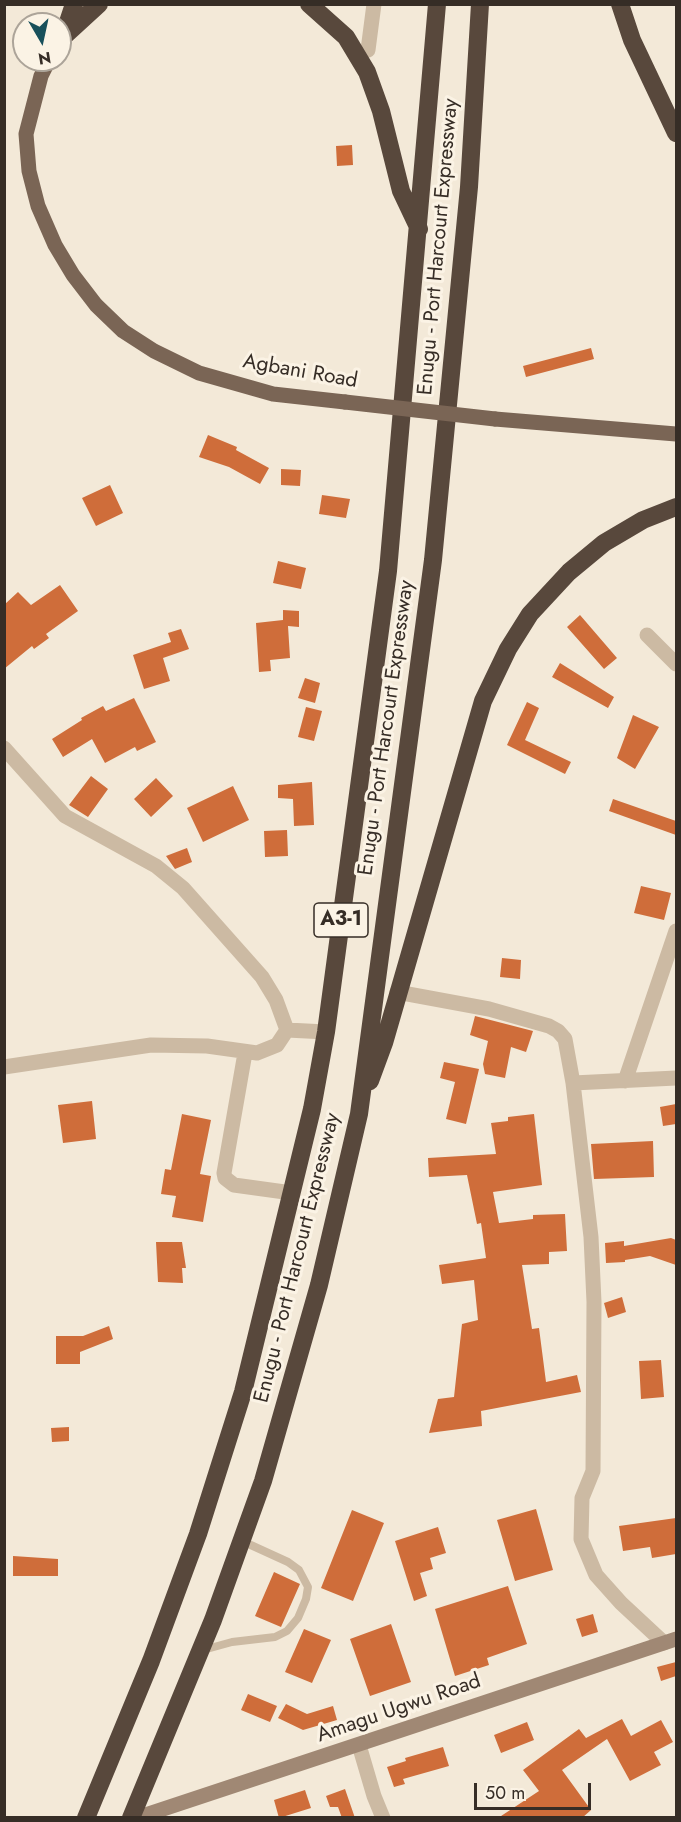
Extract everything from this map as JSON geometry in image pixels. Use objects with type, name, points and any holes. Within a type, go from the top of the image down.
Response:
[{"type":"highway","points":[[72,29],[99,4]]},
{"type":"highway","points":[[309,4],[346,37],[367,72],[381,111],[401,191],[419,229]]},
{"type":"highway","name":"Enugu - Port Harcourt Expressway","points":[[89,1811],[151,1661],[198,1533],[243,1392],[312,1109],[326,1032],[388,571],[437,4]]},
{"type":"highway","name":"Enugu - Port Harcourt Expressway","points":[[134,1818],[201,1650],[263,1481],[319,1285],[359,1114],[433,560],[469,187],[480,4]]},
{"type":"highway","points":[[620,4],[632,39],[676,133]]},
{"type":"highway","points":[[359,1114],[384,1043],[483,701],[508,649],[530,614],[569,572],[604,543],[643,520],[676,507]]},
{"type":"main road","name":"Agbani Road","points":[[43,72],[26,134],[29,171],[38,206],[55,245],[73,275],[96,305],[123,331],[199,373],[273,394],[495,419],[676,434]]},
{"type":"street","points":[[368,50],[374,4]]},
{"type":"street","points":[[647,635],[676,664]]},
{"type":"street","points":[[4,748],[65,816],[77,825],[156,866],[183,888],[262,977],[276,1000],[287,1030]]},
{"type":"street","points":[[625,1081],[676,931]]},
{"type":"street","points":[[397,992],[489,1010],[549,1026],[558,1031],[565,1040],[573,1083],[591,1236],[594,1302],[592,1471],[582,1498],[581,1539],[596,1575],[621,1603],[670,1641]]},
{"type":"street","points":[[287,1030],[326,1032]]},
{"type":"street","points":[[4,1067],[151,1045],[207,1046],[245,1053],[265,1051],[277,1045],[287,1030]]},
{"type":"street","points":[[245,1053],[225,1178],[234,1185],[292,1193]]},
{"type":"street","points":[[573,1083],[676,1078]]},
{"type":"street","name":"Amagu Ugwu Road","points":[[134,1818],[670,1641]]},
{"type":"street","points":[[359,1745],[383,1818]]},
{"type":"lane","points":[[201,1650],[232,1642],[275,1637],[287,1631],[298,1617],[306,1599],[308,1587],[298,1570],[288,1562],[242,1541]]},
{"type":"building","points":[[352,145],[353,165],[337,166],[336,146]]},
{"type":"building","points":[[591,348],[594,359],[526,377],[523,366]]},
{"type":"building","points":[[208,435],[237,447],[236,450],[269,468],[260,484],[229,467],[199,457]]},
{"type":"building","points":[[281,469],[301,470],[300,486],[281,485]]},
{"type":"building","points":[[110,485],[123,513],[96,526],[82,498]]},
{"type":"building","points":[[322,495],[350,499],[346,518],[319,514]]},
{"type":"building","points":[[278,561],[306,568],[301,589],[273,583]]},
{"type":"building","points":[[60,585],[78,611],[46,634],[49,638],[34,649],[32,646],[4,669],[4,605],[18,592],[31,605]]},
{"type":"building","points":[[283,610],[299,611],[299,627],[288,626],[290,658],[270,660],[271,671],[259,672],[256,623],[283,620]]},
{"type":"building","points":[[580,615],[617,658],[604,669],[567,627]]},
{"type":"building","points":[[181,629],[189,649],[163,658],[170,681],[144,689],[133,655],[171,642],[168,633]]},
{"type":"building","points":[[560,663],[614,697],[608,708],[552,677]]},
{"type":"building","points":[[305,678],[320,683],[315,703],[298,698]]},
{"type":"building","points":[[134,698],[156,742],[137,751],[135,747],[105,763],[92,739],[63,757],[52,739],[82,720],[81,718],[103,706],[106,711]]},
{"type":"building","points":[[527,702],[539,708],[525,740],[571,762],[565,774],[507,745]]},
{"type":"building","points":[[306,707],[322,711],[314,741],[298,737]]},
{"type":"building","points":[[633,715],[659,727],[635,769],[617,758]]},
{"type":"building","points":[[91,776],[108,789],[88,817],[69,805]]},
{"type":"building","points":[[156,778],[173,796],[151,817],[134,799]]},
{"type":"building","points":[[312,782],[314,825],[294,826],[293,799],[278,798],[278,785]]},
{"type":"building","points":[[233,786],[249,820],[203,842],[187,808]]},
{"type":"building","points":[[613,799],[676,821],[676,835],[609,811]]},
{"type":"building","points":[[287,830],[288,856],[265,857],[264,831]]},
{"type":"building","points":[[187,848],[192,862],[175,869],[166,856]]},
{"type":"building","points":[[641,886],[671,893],[664,920],[634,913]]},
{"type":"building","points":[[502,958],[521,960],[520,979],[500,977]]},
{"type":"building","points":[[475,1016],[533,1031],[526,1052],[511,1047],[505,1078],[485,1074],[483,1064],[488,1041],[470,1035]]},
{"type":"building","points":[[444,1062],[479,1069],[466,1124],[446,1119],[455,1082],[440,1078]]},
{"type":"building","points":[[92,1101],[96,1139],[63,1143],[58,1105]]},
{"type":"building","points":[[676,1104],[676,1124],[663,1126],[660,1107]]},
{"type":"building","points":[[182,1114],[211,1120],[200,1174],[211,1176],[203,1222],[172,1217],[176,1196],[161,1194],[165,1169],[171,1170]]},
{"type":"building","points":[[534,1114],[542,1185],[493,1192],[499,1223],[533,1219],[533,1215],[565,1214],[567,1251],[549,1252],[549,1264],[522,1265],[532,1329],[539,1328],[546,1382],[577,1375],[581,1392],[481,1411],[482,1426],[429,1433],[438,1399],[454,1397],[462,1324],[478,1320],[474,1280],[442,1284],[439,1265],[486,1258],[481,1223],[477,1224],[467,1175],[429,1177],[428,1158],[496,1154],[491,1123],[508,1121],[508,1117]]},
{"type":"building","points":[[653,1141],[654,1177],[594,1179],[591,1144]]},
{"type":"building","points":[[671,1238],[676,1240],[676,1265],[650,1256],[625,1260],[625,1262],[606,1263],[605,1243],[624,1241],[624,1246]]},
{"type":"building","points":[[156,1242],[182,1242],[186,1268],[182,1268],[183,1283],[158,1282]]},
{"type":"building","points":[[622,1297],[626,1312],[608,1318],[604,1303]]},
{"type":"building","points":[[109,1326],[113,1339],[80,1352],[80,1364],[56,1364],[56,1336],[83,1336]]},
{"type":"building","points":[[661,1360],[664,1397],[641,1399],[639,1361]]},
{"type":"building","points":[[69,1427],[69,1441],[52,1442],[51,1428]]},
{"type":"building","points":[[536,1509],[553,1570],[515,1581],[497,1520]]},
{"type":"building","points":[[352,1510],[384,1523],[353,1601],[321,1588]]},
{"type":"building","points":[[676,1518],[676,1554],[652,1558],[650,1547],[623,1551],[619,1526]]},
{"type":"building","points":[[438,1527],[446,1553],[430,1558],[433,1569],[420,1573],[427,1596],[414,1601],[395,1541]]},
{"type":"building","points":[[13,1556],[58,1559],[58,1576],[13,1576]]},
{"type":"building","points":[[274,1572],[300,1584],[281,1627],[255,1616]]},
{"type":"building","points":[[508,1586],[527,1644],[487,1658],[489,1665],[455,1676],[435,1609]]},
{"type":"building","points":[[593,1614],[598,1632],[582,1637],[576,1619]]},
{"type":"building","points":[[391,1624],[411,1682],[370,1696],[350,1639]]},
{"type":"building","points":[[304,1629],[331,1640],[312,1683],[285,1672]]},
{"type":"building","points":[[676,1662],[676,1676],[661,1681],[657,1667]]},
{"type":"building","points":[[248,1694],[277,1706],[270,1722],[241,1710]]},
{"type":"building","points":[[286,1704],[307,1714],[333,1706],[337,1720],[303,1730],[278,1718]]},
{"type":"building","points":[[622,1719],[631,1736],[661,1720],[673,1742],[654,1752],[661,1765],[630,1781],[607,1739],[562,1770],[591,1810],[582,1818],[498,1818],[539,1791],[523,1770],[579,1729],[586,1738]]},
{"type":"building","points":[[527,1722],[534,1740],[501,1753],[494,1735]]},
{"type":"building","points":[[443,1747],[449,1766],[403,1779],[405,1784],[394,1787],[387,1767],[406,1761],[405,1758]]},
{"type":"building","points":[[345,1789],[355,1818],[342,1818],[338,1807],[330,1807],[326,1796]]},
{"type":"building","points":[[305,1790],[311,1808],[279,1818],[274,1800]]}]
